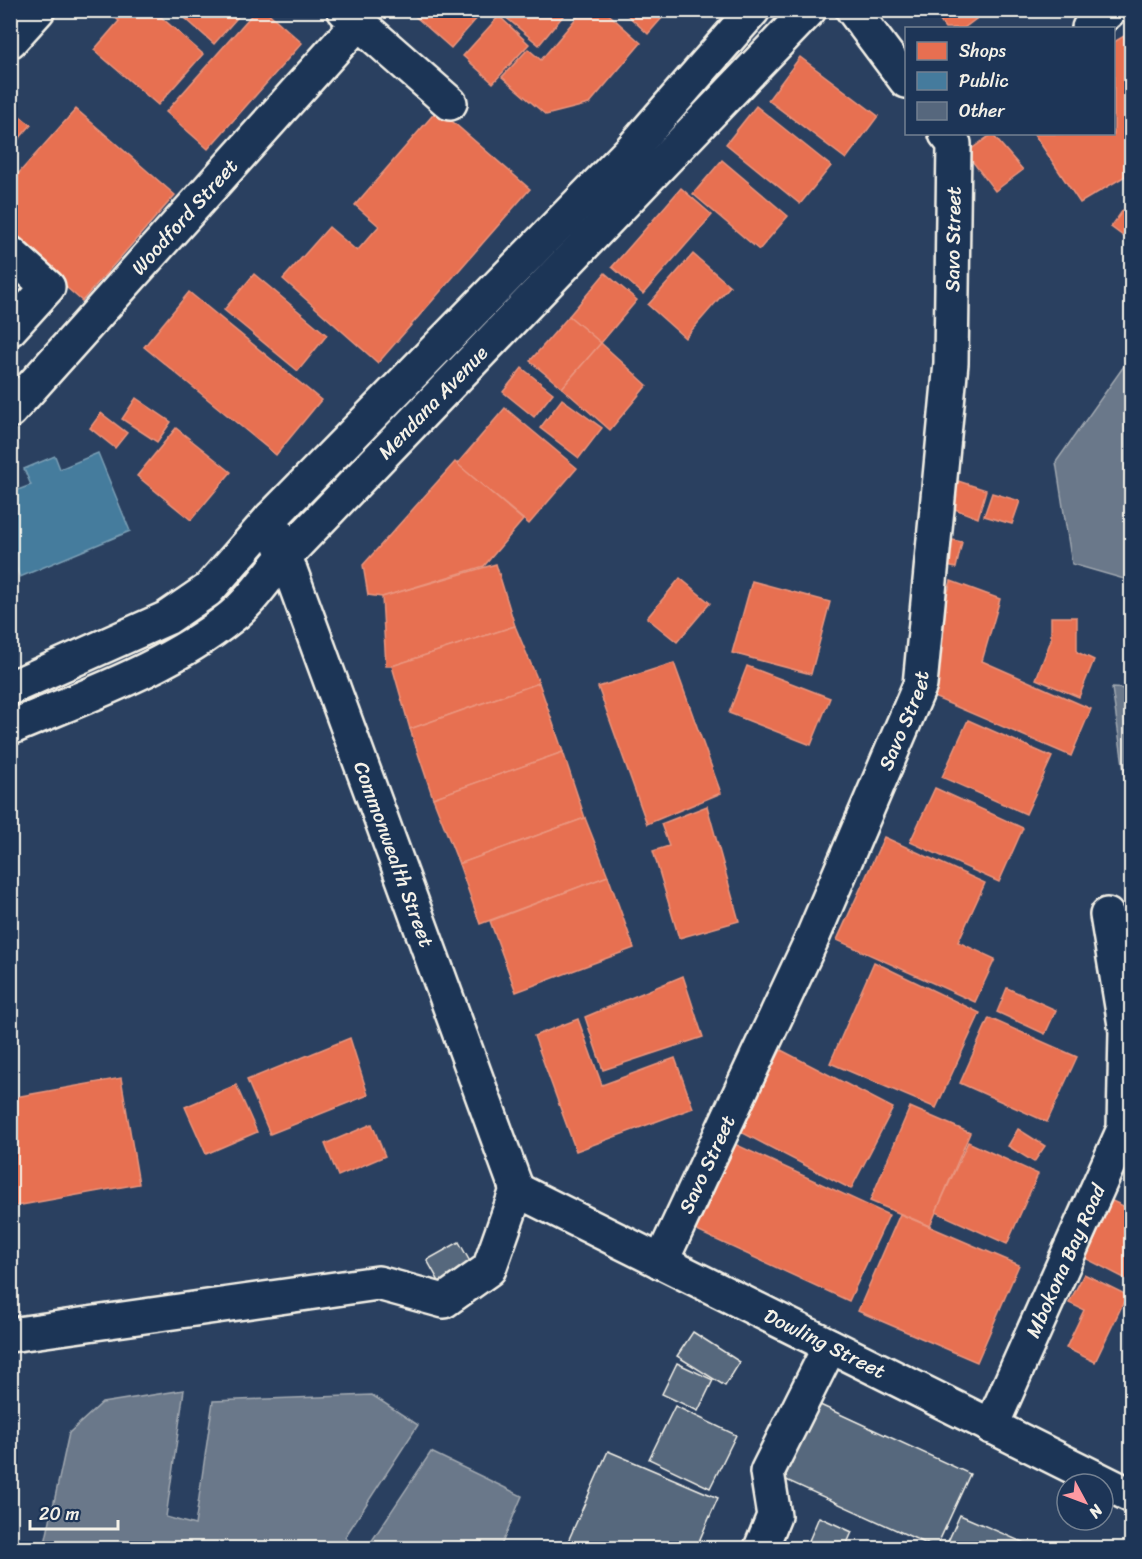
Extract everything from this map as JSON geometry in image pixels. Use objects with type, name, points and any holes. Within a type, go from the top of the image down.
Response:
[{"type":"street","points":[[10,41],[38,10]]},
{"type":"street","name":"Mendana Avenue","points":[[10,688],[168,618],[207,590],[271,518],[631,150],[753,10]]},
{"type":"street","name":"Mendana Avenue","points":[[10,728],[126,678],[198,642],[234,615],[286,555],[809,10]]},
{"type":"street","points":[[853,10],[905,80]]},
{"type":"street","points":[[1090,27],[1110,10]]},
{"type":"street","points":[[351,17],[450,103]]},
{"type":"street","name":"Woodford Street","points":[[10,411],[351,17]]},
{"type":"street","name":"Savo Street","points":[[661,1262],[812,941],[920,685],[951,363],[956,137]]},
{"type":"street","points":[[10,253],[48,287],[10,329]]},
{"type":"street","name":"Commonwealth Street","points":[[271,518],[517,1190]]},
{"type":"street","name":"Mbokona Bay Road","points":[[991,1427],[1124,1129],[1126,1031],[1107,915]]},
{"type":"street","points":[[10,1335],[378,1283],[444,1301],[489,1269],[517,1190]]},
{"type":"street","name":"Dowling Street","points":[[517,1190],[1131,1496]]},
{"type":"street","points":[[761,1548],[774,1516],[767,1472],[830,1346]]},
{"type":"water","points":[[1131,356],[1131,581],[1072,564],[1056,462]]},
{"type":"water","points":[[1112,688],[1131,689],[1131,820]]},
{"type":"water","points":[[184,1390],[166,1517],[195,1525],[213,1401],[372,1395],[418,1425],[345,1537],[355,1548],[44,1548],[69,1433],[102,1403]]},
{"type":"water","points":[[431,1452],[522,1496],[500,1548],[367,1548]]},
{"type":"building: Shops","points":[[107,10],[153,10],[203,54],[158,105],[94,50],[119,21]]},
{"type":"building: Shops","points":[[176,10],[244,10],[214,44]]},
{"type":"building: Shops","points":[[256,10],[265,10],[302,43],[208,149],[166,112]]},
{"type":"building: Shops","points":[[408,10],[484,10],[451,48]]},
{"type":"building: Shops","points":[[497,10],[568,10],[539,45]]},
{"type":"building: Shops","points":[[583,10],[604,10],[641,43],[589,104],[546,115],[502,77],[528,49],[541,60]]},
{"type":"building: Shops","points":[[622,10],[669,10],[648,34]]},
{"type":"building: Shops","points":[[932,10],[988,10],[965,27],[944,27]]},
{"type":"building: Shops","points":[[499,16],[529,44],[493,83],[463,56]]},
{"type":"building: Shops","points":[[1131,32],[1132,172],[1080,203],[1035,135],[1115,135],[1115,41]]},
{"type":"building: Shops","points":[[800,57],[878,116],[846,159],[768,100]]},
{"type":"building: Shops","points":[[756,106],[831,166],[800,204],[726,144]]},
{"type":"building: Shops","points":[[10,108],[31,125],[10,149]]},
{"type":"building: Shops","points":[[76,109],[175,195],[82,301],[10,238],[10,183]]},
{"type":"building: Shops","points":[[438,109],[530,189],[378,363],[283,279],[329,227],[357,251],[379,226],[355,205]]},
{"type":"building: Shops","points":[[993,135],[1023,170],[995,191],[966,153]]},
{"type":"building: Shops","points":[[722,160],[788,216],[759,250],[693,194]]},
{"type":"building: Shops","points":[[681,188],[712,215],[643,294],[612,267]]},
{"type":"building: Shops","points":[[1123,210],[1132,216],[1132,224],[1123,236],[1111,227]]},
{"type":"building: Shops","points":[[693,254],[730,286],[685,338],[648,305]]},
{"type":"building: Shops","points":[[605,273],[637,300],[601,343],[569,316]]},
{"type":"building: Shops","points":[[254,274],[327,335],[298,371],[224,310]]},
{"type":"building: Shops","points":[[189,292],[321,400],[276,455],[144,347]]},
{"type":"building: Shops","points":[[569,316],[601,343],[562,388],[530,361]]},
{"type":"building: Shops","points":[[601,343],[647,385],[610,430],[562,388]]},
{"type":"building: Shops","points":[[522,368],[553,393],[534,417],[503,392]]},
{"type":"building: Shops","points":[[136,398],[171,422],[157,442],[122,419]]},
{"type":"building: Shops","points":[[562,399],[602,428],[579,458],[540,428]]},
{"type":"building: Shops","points":[[505,408],[577,468],[529,524],[457,464]]},
{"type":"building: Shops","points":[[101,413],[127,433],[115,448],[90,428]]},
{"type":"building: Shops","points":[[176,428],[231,472],[191,520],[137,476]]},
{"type":"building: Shops","points":[[455,462],[523,520],[484,566],[382,597],[368,595],[363,565]]},
{"type":"building: Shops","points":[[958,481],[986,490],[978,518],[950,507]]},
{"type":"building: Shops","points":[[992,493],[1020,501],[1012,524],[984,516]]},
{"type":"building: Shops","points":[[944,538],[962,542],[956,568],[938,564]]},
{"type":"building: Shops","points":[[496,564],[515,626],[386,666],[382,597]]},
{"type":"building: Shops","points":[[680,578],[710,603],[677,642],[647,618]]},
{"type":"building: Shops","points":[[752,581],[830,602],[811,674],[732,653]]},
{"type":"building: Shops","points":[[951,581],[1000,599],[982,661],[1091,709],[1071,756],[922,692]]},
{"type":"building: Shops","points":[[1051,617],[1077,617],[1077,652],[1094,660],[1079,697],[1036,679],[1051,640]]},
{"type":"building: Shops","points":[[515,626],[539,683],[410,729],[392,666]]},
{"type":"building: Shops","points":[[674,663],[721,793],[647,824],[598,687]]},
{"type":"building: Shops","points":[[747,666],[830,698],[811,745],[729,713]]},
{"type":"building: Shops","points":[[539,683],[563,752],[433,798],[410,729]]},
{"type":"building: Shops","points":[[968,720],[1052,757],[1026,814],[942,777]]},
{"type":"building: Shops","points":[[563,752],[585,818],[459,864],[433,798]]},
{"type":"building: Shops","points":[[935,788],[1023,828],[999,882],[910,842]]},
{"type":"building: Shops","points":[[707,806],[739,921],[679,938],[653,851],[669,846],[661,824]]},
{"type":"building: Shops","points":[[585,818],[608,876],[480,924],[459,864]]},
{"type":"building: Shops","points":[[884,837],[985,883],[958,942],[995,959],[975,1002],[837,940]]},
{"type":"building: Shops","points":[[608,876],[634,948],[516,992],[490,921]]},
{"type":"building: Shops","points":[[874,962],[980,1013],[936,1108],[830,1063]]},
{"type":"building: Shops","points":[[683,976],[703,1037],[603,1070],[585,1017]]},
{"type":"building: Shops","points":[[1007,988],[1056,1010],[1045,1034],[997,1012]]},
{"type":"building: Shops","points":[[989,1018],[1077,1057],[1047,1122],[960,1083]]},
{"type":"building: Shops","points":[[578,1019],[602,1085],[675,1058],[693,1108],[576,1151],[534,1036]]},
{"type":"building: Shops","points":[[350,1038],[368,1095],[270,1134],[247,1080]]},
{"type":"building: Shops","points":[[781,1050],[893,1108],[851,1189],[739,1131]]},
{"type":"building: Shops","points":[[121,1078],[139,1184],[10,1207],[10,1098]]},
{"type":"building: Shops","points":[[236,1085],[257,1132],[206,1154],[185,1107]]},
{"type":"building: Shops","points":[[910,1107],[970,1133],[930,1226],[870,1201]]},
{"type":"building: Shops","points":[[372,1124],[385,1156],[338,1176],[325,1144]]},
{"type":"building: Shops","points":[[1018,1129],[1045,1146],[1034,1162],[1008,1146]]},
{"type":"building: Shops","points":[[726,1140],[889,1215],[849,1301],[686,1226]]},
{"type":"building: Shops","points":[[968,1142],[1038,1174],[1007,1244],[936,1212]]},
{"type":"building: Shops","points":[[1110,1200],[1132,1210],[1132,1282],[1083,1257]]},
{"type":"building: Shops","points":[[900,1214],[1019,1265],[977,1362],[858,1311]]},
{"type":"building: Shops","points":[[1084,1274],[1127,1295],[1095,1362],[1066,1348],[1084,1310],[1069,1303]]},
{"type":"building: Public","points":[[98,453],[130,531],[20,577],[10,553],[10,493],[31,485],[24,469],[55,456],[60,469]]},
{"type":"building: Other","points":[[459,1242],[473,1267],[441,1285],[427,1260]]},
{"type":"building: Other","points":[[693,1332],[740,1362],[725,1386],[677,1356]]},
{"type":"building: Other","points":[[677,1363],[713,1380],[698,1411],[662,1394]]},
{"type":"building: Other","points":[[818,1404],[970,1474],[936,1548],[784,1479]]},
{"type":"building: Other","points":[[675,1406],[736,1435],[710,1488],[649,1459]]},
{"type":"building: Other","points":[[608,1451],[718,1498],[696,1548],[565,1548]]},
{"type":"building: Other","points":[[960,1515],[1036,1548],[945,1548]]},
{"type":"building: Other","points":[[819,1517],[852,1532],[845,1548],[820,1548],[808,1543]]}]
